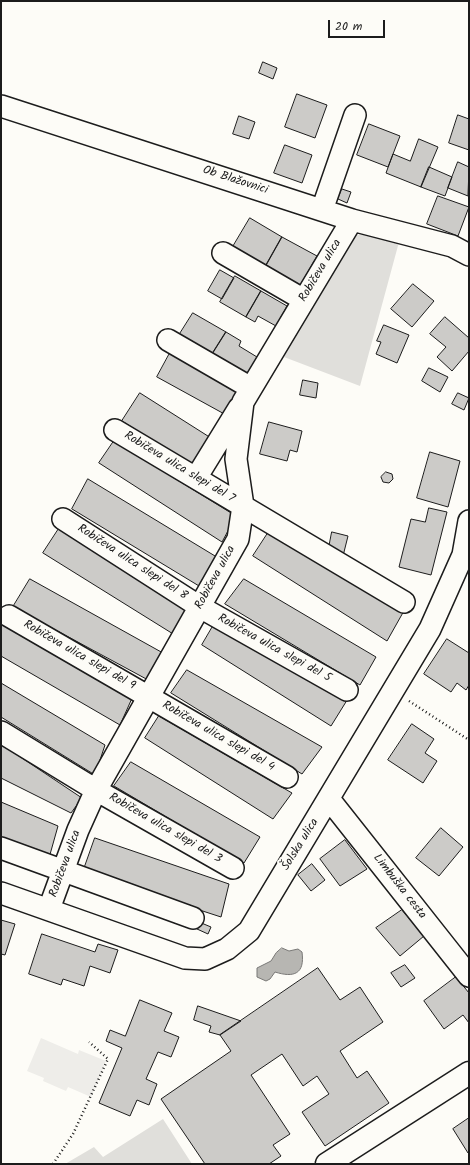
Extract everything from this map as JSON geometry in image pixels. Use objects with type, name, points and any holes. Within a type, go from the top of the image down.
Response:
[{"type":"main road","points":[[327,1164],[469,1074]]},
{"type":"street","name":"Ob Blažovnici","points":[[1,106],[352,220],[452,246],[469,255]]},
{"type":"street","points":[[322,210],[355,115]]},
{"type":"street","name":"Robičeva ulica","points":[[49,909],[64,872],[78,830],[96,790],[238,539],[243,506],[236,460],[247,395],[352,220]]},
{"type":"street","points":[[223,253],[304,300]]},
{"type":"street","points":[[168,340],[247,395],[196,478]]},
{"type":"street","name":"Robičeva ulica slepi del 7","points":[[115,430],[404,602]]},
{"type":"street","name":"Robičeva ulica slepi del 8","points":[[63,519],[200,607]]},
{"type":"street","name":"Šolska ulica","points":[[1,893],[185,958],[205,959],[227,949],[248,931],[329,799],[392,690],[430,629],[463,555],[469,521]]},
{"type":"street","name":"Robičeva ulica slepi del 5","points":[[200,607],[348,690]]},
{"type":"street","name":"Robičeva ulica slepi del 9","points":[[9,616],[149,697]]},
{"type":"street","name":"Robičeva ulica slepi del 4","points":[[149,697],[287,777]]},
{"type":"street","name":"Robičeva ulica slepi del 3","points":[[1,732],[96,790],[233,868]]},
{"type":"street","name":"Limbuška cesta","points":[[329,799],[469,976]]},
{"type":"street","points":[[1,848],[193,918]]},
{"type":"path","points":[[392,690],[469,740]]},
{"type":"path","points":[[53,1164],[73,1134],[108,1060],[89,1042]]},
{"type":"shaded area","points":[[373,233],[399,242],[360,386],[284,357],[357,235]]},
{"type":"shaded area","points":[[282,948],[289,951],[298,949],[302,952],[302,965],[300,970],[293,974],[282,974],[275,972],[270,979],[266,981],[257,977],[257,968],[271,961],[276,953]]},
{"type":"shaded area","points":[[41,1038],[78,1054],[79,1050],[106,1061],[91,1097],[68,1087],[66,1091],[43,1081],[44,1078],[27,1071]]},
{"type":"shaded area","points":[[163,1119],[192,1164],[65,1164],[94,1147],[103,1157]]},
{"type":"building","points":[[263,62],[277,68],[273,79],[259,73]]},
{"type":"building","points":[[297,94],[327,105],[315,138],[285,127]]},
{"type":"building","points":[[458,115],[469,119],[469,150],[449,143]]},
{"type":"building","points":[[239,116],[255,122],[249,139],[233,134]]},
{"type":"building","points":[[369,124],[400,136],[388,167],[357,155]]},
{"type":"building","points":[[419,139],[438,147],[421,187],[386,173],[393,154],[410,161]]},
{"type":"building","points":[[285,145],[312,155],[302,183],[274,173]]},
{"type":"building","points":[[458,162],[469,167],[468,196],[448,188]]},
{"type":"building","points":[[429,167],[452,177],[445,196],[421,187]]},
{"type":"building","points":[[342,189],[351,192],[347,203],[338,199]]},
{"type":"building","points":[[438,196],[469,207],[458,236],[427,224]]},
{"type":"building","points":[[250,218],[282,237],[264,269],[231,250]]},
{"type":"building","points":[[282,237],[317,256],[298,289],[264,269]]},
{"type":"building","points":[[220,270],[234,278],[222,299],[208,291]]},
{"type":"building","points":[[235,276],[261,291],[246,317],[220,302]]},
{"type":"building","points":[[413,284],[434,301],[412,327],[391,309]]},
{"type":"building","points":[[261,291],[287,306],[276,326],[258,316],[255,322],[246,317]]},
{"type":"building","points":[[193,313],[226,332],[209,359],[176,340]]},
{"type":"building","points":[[445,317],[469,338],[469,351],[452,371],[437,357],[446,347],[430,334]]},
{"type":"building","points":[[384,325],[409,335],[397,363],[376,354],[381,342],[377,341]]},
{"type":"building","points":[[226,332],[241,341],[239,346],[257,357],[244,380],[209,359]]},
{"type":"building","points":[[170,353],[241,392],[228,416],[157,377]]},
{"type":"building","points":[[429,368],[448,377],[440,392],[422,381]]},
{"type":"building","points":[[303,380],[318,383],[316,398],[300,395]]},
{"type":"building","points":[[140,393],[211,438],[193,466],[122,421]]},
{"type":"building","points":[[458,393],[469,398],[464,410],[452,404]]},
{"type":"building","points":[[269,422],[302,431],[297,452],[290,450],[287,461],[260,454]]},
{"type":"building","points":[[114,441],[236,516],[222,542],[99,463]]},
{"type":"building","points":[[430,452],[460,461],[448,507],[417,498]]},
{"type":"building","points":[[386,472],[392,474],[393,479],[389,483],[383,482],[381,477]]},
{"type":"building","points":[[88,479],[220,559],[204,589],[72,509]]},
{"type":"building","points":[[429,508],[447,512],[431,575],[399,567],[411,519],[425,522]]},
{"type":"building","points":[[60,527],[191,609],[178,637],[43,553]]},
{"type":"building","points":[[332,532],[348,536],[343,556],[328,553]]},
{"type":"building","points":[[268,533],[405,609],[387,641],[253,556]]},
{"type":"building","points":[[30,579],[163,653],[150,681],[13,607]]},
{"type":"building","points":[[244,579],[376,657],[360,685],[225,604]]},
{"type":"building","points":[[6,620],[133,696],[120,725],[1,656],[1,626]]},
{"type":"building","points":[[216,621],[349,697],[331,726],[202,645]]},
{"type":"building","points":[[447,639],[469,653],[469,685],[466,690],[457,683],[451,692],[424,674]]},
{"type":"building","points":[[187,670],[322,747],[302,774],[171,693]]},
{"type":"building","points":[[1,683],[105,745],[95,775],[1,717]]},
{"type":"building","points":[[159,716],[292,793],[273,819],[145,738]]},
{"type":"building","points":[[412,724],[434,739],[425,753],[437,761],[423,783],[388,760]]},
{"type":"building","points":[[1,744],[82,798],[71,813],[1,778]]},
{"type":"building","points":[[131,762],[260,837],[244,863],[114,786]]},
{"type":"building","points":[[1,802],[58,826],[49,858],[1,841]]},
{"type":"building","points":[[441,828],[463,847],[439,876],[416,858]]},
{"type":"building","points":[[95,838],[229,884],[221,917],[83,872]]},
{"type":"building","points":[[345,840],[367,869],[340,886],[320,859]]},
{"type":"building","points":[[312,864],[325,880],[311,891],[298,875]]},
{"type":"building","points":[[402,910],[424,936],[400,956],[376,928]]},
{"type":"building","points":[[1,920],[15,924],[5,955],[1,954]]},
{"type":"building","points":[[199,922],[211,927],[208,934],[197,929]]},
{"type":"building","points":[[42,934],[95,952],[98,944],[118,950],[110,973],[90,966],[84,986],[63,979],[61,985],[29,974]]},
{"type":"building","points":[[405,965],[415,978],[401,987],[391,973]]},
{"type":"building","points":[[318,968],[340,1000],[360,987],[383,1022],[340,1051],[357,1078],[367,1071],[389,1103],[325,1146],[302,1112],[329,1094],[317,1076],[303,1086],[282,1054],[251,1075],[290,1134],[273,1145],[281,1156],[269,1164],[205,1164],[161,1099],[231,1051],[220,1035]]},
{"type":"building","points":[[456,977],[469,993],[469,1023],[463,1015],[444,1029],[424,1001]]},
{"type":"building","points":[[140,1000],[172,1013],[164,1031],[179,1037],[171,1057],[158,1052],[146,1079],[157,1084],[149,1105],[137,1100],[130,1116],[99,1103],[122,1048],[106,1041],[110,1030],[125,1036]]},
{"type":"building","points":[[198,1006],[241,1021],[220,1035],[209,1032],[211,1026],[194,1020]]},
{"type":"building","points":[[469,1118],[469,1152],[468,1153],[453,1129]]}]
